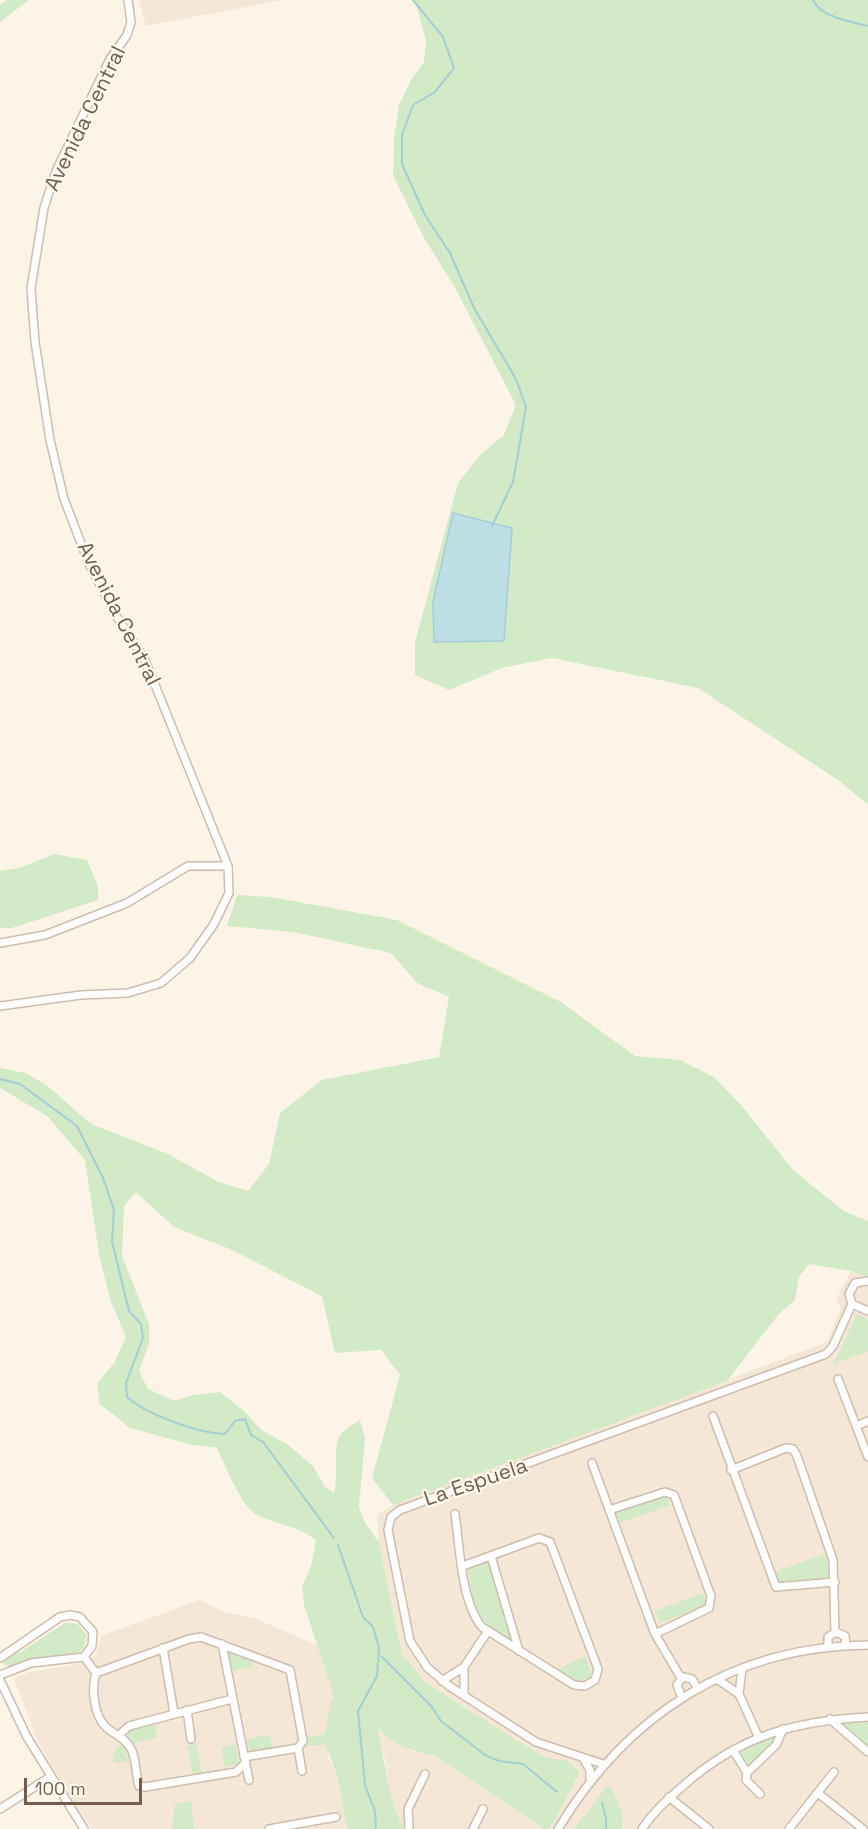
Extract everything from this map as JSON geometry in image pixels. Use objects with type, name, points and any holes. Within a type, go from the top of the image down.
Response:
[{"type":"street","name":"Avenida Central","points":[[0,1006],[81,995],[128,993],[161,983],[190,958],[214,924],[229,893],[228,866],[145,660],[117,617],[89,564],[64,499],[50,440],[35,342],[31,288],[44,208],[56,171],[110,59],[127,35],[131,22],[128,0]]},
{"type":"street","points":[[0,943],[45,935],[127,903],[188,866],[228,866]]},
{"type":"street","points":[[868,1281],[858,1281],[850,1288],[849,1296],[852,1304],[868,1311]]},
{"type":"street","name":"La Espuela","points":[[603,1764],[557,1751],[536,1742],[442,1681],[421,1659],[410,1641],[388,1530],[389,1521],[396,1512],[826,1354],[833,1346],[852,1304]]},
{"type":"street","points":[[838,1379],[868,1456]]},
{"type":"street","points":[[713,1416],[776,1587],[835,1582]]},
{"type":"street","points":[[857,1426],[868,1421]]},
{"type":"street","points":[[731,1470],[786,1448],[793,1449],[833,1560],[836,1632]]},
{"type":"street","points":[[592,1463],[655,1634],[681,1678]]},
{"type":"street","points":[[609,1510],[665,1492],[674,1495],[711,1596],[711,1604],[709,1608],[655,1634]]},
{"type":"street","points":[[455,1515],[463,1566],[471,1614],[488,1631],[578,1686],[592,1683],[598,1673],[550,1542],[539,1538],[463,1566]]},
{"type":"street","points":[[491,1556],[519,1651]]},
{"type":"street","points":[[0,1658],[60,1617],[70,1615],[85,1620],[93,1632],[92,1646],[84,1657],[31,1663],[0,1678],[27,1737],[84,1829]]},
{"type":"street","points":[[442,1681],[464,1667],[488,1631]]},
{"type":"street","points":[[836,1632],[843,1635],[846,1646]]},
{"type":"street","points":[[828,1647],[828,1638],[836,1632]]},
{"type":"street","points":[[84,1657],[96,1673],[93,1691],[99,1718],[106,1728],[118,1735],[132,1751],[139,1786],[146,1787],[236,1772],[245,1760],[298,1748],[303,1741],[290,1670],[208,1638],[195,1637],[96,1673]]},
{"type":"street","points":[[222,1644],[249,1780]]},
{"type":"street","points":[[558,1829],[603,1764],[638,1729],[682,1698],[717,1679],[788,1654],[828,1647],[868,1645]]},
{"type":"street","points":[[163,1648],[174,1713]]},
{"type":"street","points":[[464,1667],[464,1695]]},
{"type":"street","points":[[742,1669],[739,1694],[758,1736]]},
{"type":"street","points":[[681,1678],[692,1679],[698,1689]]},
{"type":"street","points":[[681,1678],[677,1688],[682,1698]]},
{"type":"street","points":[[717,1679],[739,1694]]},
{"type":"street","points":[[118,1735],[129,1726],[232,1699]]},
{"type":"street","points":[[187,1710],[191,1739]]},
{"type":"street","points":[[642,1829],[669,1797],[711,1763],[758,1736],[830,1719],[868,1717]]},
{"type":"street","points":[[830,1719],[868,1752]]},
{"type":"street","points":[[760,1794],[746,1780],[747,1773],[776,1745],[783,1729]]},
{"type":"street","points":[[298,1748],[302,1771]]},
{"type":"street","points":[[733,1750],[747,1773]]},
{"type":"street","points":[[581,1756],[588,1762],[590,1783]]},
{"type":"street","points":[[789,1829],[834,1772]]},
{"type":"street","points":[[409,1829],[408,1809],[425,1774]]},
{"type":"street","points":[[0,1809],[50,1777]]},
{"type":"street","points":[[818,1793],[863,1829]]},
{"type":"street","points":[[669,1797],[709,1829]]},
{"type":"street","points":[[473,1829],[483,1809]]},
{"type":"street","points":[[269,1829],[336,1816]]},
{"type":"shaded area","points":[[139,0],[282,0],[146,26]]},
{"type":"shaded area","points":[[868,1237],[868,1829],[550,1829],[580,1772],[568,1761],[545,1757],[513,1738],[425,1682],[417,1674],[402,1654],[379,1543],[377,1515],[393,1505],[827,1342],[841,1308],[836,1300]]},
{"type":"shaded area","points":[[199,1600],[224,1612],[254,1618],[317,1645],[334,1697],[330,1705],[328,1757],[337,1776],[347,1829],[92,1829],[70,1797],[40,1746],[14,1679],[29,1672],[86,1663],[97,1653],[101,1636]]},
{"type":"shaded area","points":[[378,1727],[384,1735],[414,1752],[435,1756],[544,1829],[404,1829],[395,1810]]},
{"type":"green space","points":[[7,0],[29,0],[0,22],[0,5]]},
{"type":"green space","points":[[415,0],[868,0],[868,805],[838,780],[698,688],[552,658],[502,668],[449,690],[415,675],[415,642],[458,483],[481,454],[504,435],[516,405],[454,286],[424,238],[393,175],[394,140],[399,105],[411,80],[424,62],[426,41]]},
{"type":"green space","points":[[54,854],[87,860],[98,886],[98,900],[12,928],[0,928],[0,871],[19,868]]},
{"type":"green space","points":[[237,895],[271,897],[397,920],[561,1002],[635,1056],[680,1060],[714,1077],[740,1104],[794,1171],[844,1211],[868,1221],[868,1277],[851,1271],[809,1264],[799,1277],[795,1300],[778,1315],[727,1381],[393,1505],[372,1478],[400,1375],[381,1350],[335,1353],[322,1296],[230,1249],[174,1227],[136,1192],[124,1206],[122,1256],[149,1324],[149,1344],[139,1371],[148,1389],[174,1401],[194,1395],[220,1392],[244,1411],[261,1430],[287,1444],[313,1466],[325,1487],[334,1493],[336,1455],[340,1435],[360,1420],[365,1438],[359,1507],[364,1521],[379,1543],[402,1654],[425,1682],[545,1757],[568,1761],[580,1772],[550,1829],[544,1829],[435,1756],[396,1743],[378,1728],[395,1810],[404,1829],[347,1829],[337,1776],[325,1744],[307,1746],[306,1737],[325,1734],[330,1705],[334,1697],[304,1605],[302,1587],[311,1566],[316,1540],[251,1511],[234,1484],[217,1448],[189,1444],[130,1428],[100,1404],[97,1384],[114,1363],[126,1337],[111,1302],[99,1255],[85,1160],[47,1116],[0,1088],[0,1068],[26,1073],[49,1087],[91,1124],[166,1153],[219,1182],[248,1191],[269,1164],[280,1113],[322,1080],[439,1057],[449,997],[417,983],[391,953],[293,932],[227,926]]},
{"type":"green space","points":[[857,1314],[868,1319],[868,1351],[833,1364]]},
{"type":"green space","points":[[667,1495],[670,1505],[620,1523],[616,1512]]},
{"type":"green space","points":[[826,1553],[829,1577],[779,1583],[775,1572]]},
{"type":"green space","points":[[488,1560],[511,1640],[488,1625],[474,1603],[468,1567]]},
{"type":"green space","points":[[703,1593],[707,1605],[660,1623],[655,1611]]},
{"type":"green space","points":[[66,1622],[78,1624],[87,1636],[84,1648],[76,1655],[40,1659],[10,1667],[3,1664],[5,1658],[22,1651]]},
{"type":"green space","points":[[228,1651],[252,1659],[252,1667],[231,1671]]},
{"type":"green space","points":[[585,1656],[592,1676],[587,1679],[574,1679],[556,1670]]},
{"type":"green space","points":[[155,1721],[157,1737],[133,1744],[125,1731]]},
{"type":"green space","points":[[868,1723],[868,1749],[841,1724],[844,1724]]},
{"type":"green space","points":[[270,1735],[273,1749],[250,1753],[247,1739]]},
{"type":"green space","points":[[777,1735],[774,1744],[750,1766],[741,1754],[744,1750],[757,1741]]},
{"type":"green space","points":[[123,1744],[128,1761],[115,1763],[112,1756],[116,1748]]},
{"type":"green space","points":[[196,1744],[202,1773],[193,1775],[187,1746]]},
{"type":"green space","points":[[236,1744],[239,1764],[225,1767],[221,1747]]},
{"type":"green space","points":[[608,1785],[620,1806],[622,1829],[574,1829]]},
{"type":"green space","points":[[191,1801],[194,1829],[172,1829],[175,1804]]},
{"type":"water","points":[[453,513],[512,528],[504,641],[434,642],[433,602]]},
{"type":"waterway","points":[[413,0],[443,37],[454,68],[435,92],[413,105],[402,135],[402,164],[425,215],[450,253],[474,308],[516,379],[526,407],[513,482],[492,526]]},
{"type":"waterway","points":[[813,0],[822,11],[829,15],[868,26]]},
{"type":"waterway","points":[[0,1079],[20,1084],[77,1126],[103,1178],[114,1210],[112,1241],[129,1311],[141,1324],[143,1338],[126,1383],[127,1397],[160,1416],[187,1427],[214,1433],[225,1434],[235,1421],[245,1419],[251,1435],[263,1442],[334,1538]]},
{"type":"waterway","points":[[338,1545],[363,1617],[373,1627],[379,1648],[377,1676],[358,1711],[365,1785],[375,1811],[376,1829]]},
{"type":"waterway","points":[[381,1656],[432,1707],[441,1721],[485,1755],[499,1761],[523,1764],[557,1792]]},
{"type":"waterway","points":[[602,1803],[606,1829]]}]
